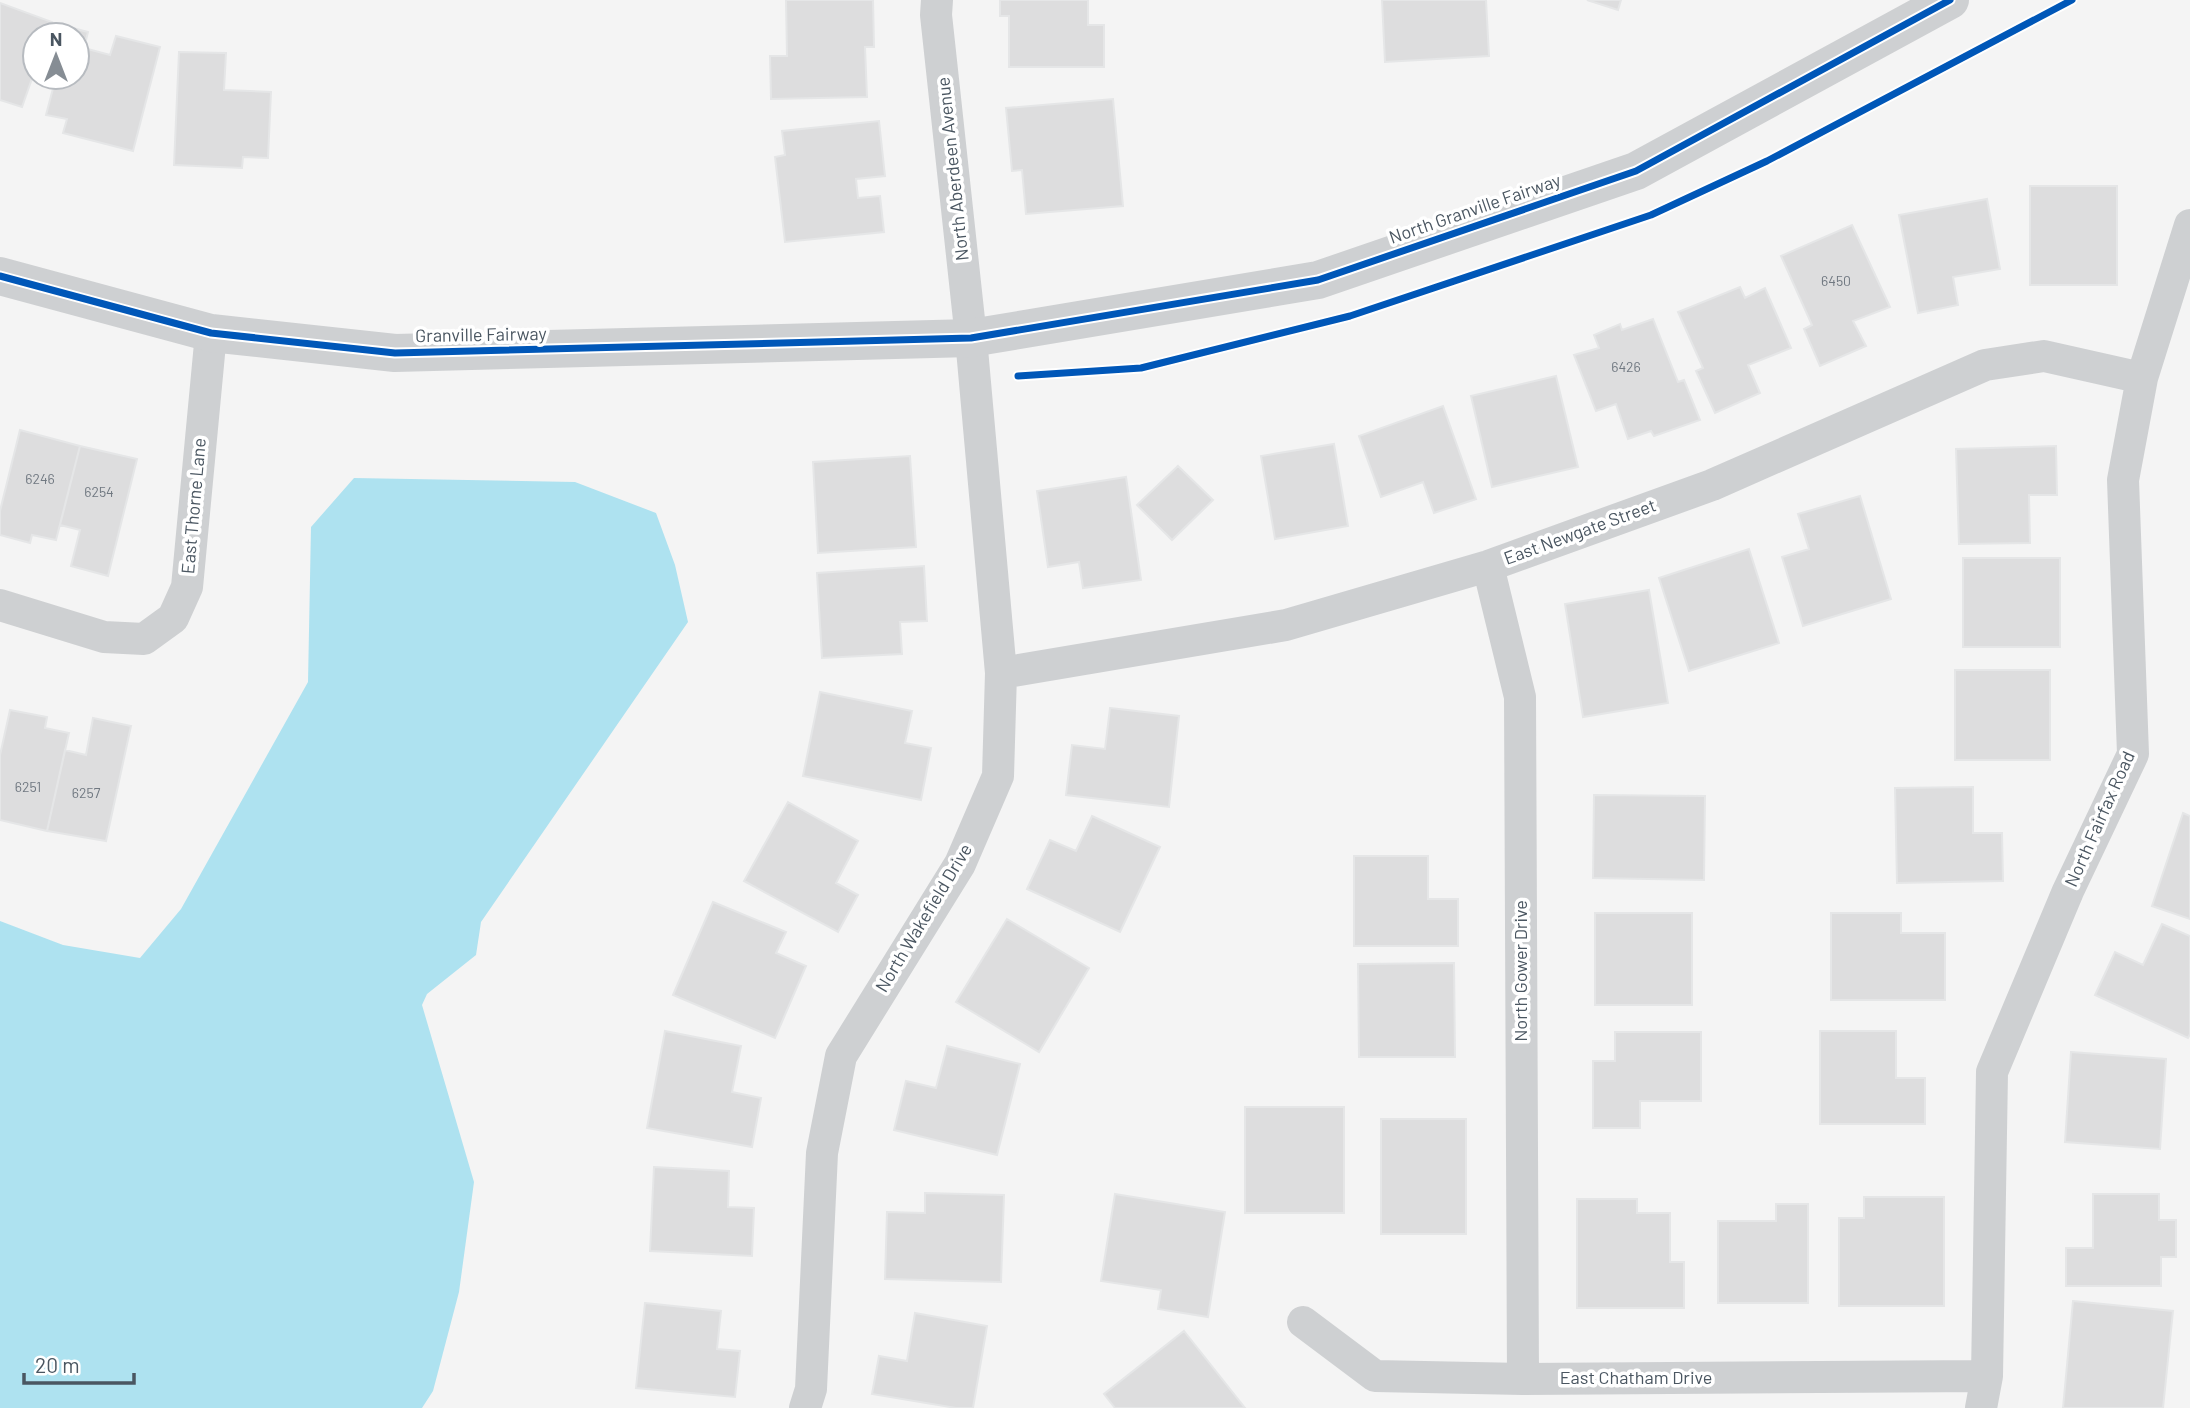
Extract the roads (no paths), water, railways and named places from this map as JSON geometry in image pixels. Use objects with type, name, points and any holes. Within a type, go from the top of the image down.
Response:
[{"type":"street","name":"North Aberdeen Avenue","points":[[937,0],[936,15],[971,338]]},
{"type":"street","name":"North Granville Fairway","points":[[971,338],[1318,280],[1636,171],[1950,0]]},
{"type":"street","name":"North Fairfax Road","points":[[1981,1408],[1987,1376],[1992,1072],[2068,891],[2133,754],[2123,480],[2142,378],[2190,225]]},
{"type":"street","name":"Granville Fairway","points":[[0,276],[211,333],[395,353],[971,338]]},
{"type":"street","name":"East Thorne Lane","points":[[0,605],[104,637],[144,639],[173,618],[187,587],[211,333]]},
{"type":"street","name":"North Wakefield Drive","points":[[805,1408],[811,1390],[822,1153],[841,1056],[960,864],[998,776],[1001,673],[971,338]]},
{"type":"street","name":"East Newgate Street","points":[[1001,673],[1286,625],[1488,566],[1712,485],[1985,365],[2044,356],[2142,378]]},
{"type":"street","name":"North Gower Drive","points":[[1488,566],[1520,697],[1523,1379]]},
{"type":"street","name":"East Chatham Drive","points":[[1303,1322],[1375,1376],[1523,1379],[1987,1376]]},
{"type":"water","points":[[354,478],[575,482],[656,513],[675,565],[688,622],[481,922],[476,955],[427,994],[422,1005],[474,1182],[459,1292],[433,1391],[422,1408],[0,1408],[0,921],[63,945],[140,958],[181,909],[308,682],[311,527]]}]
